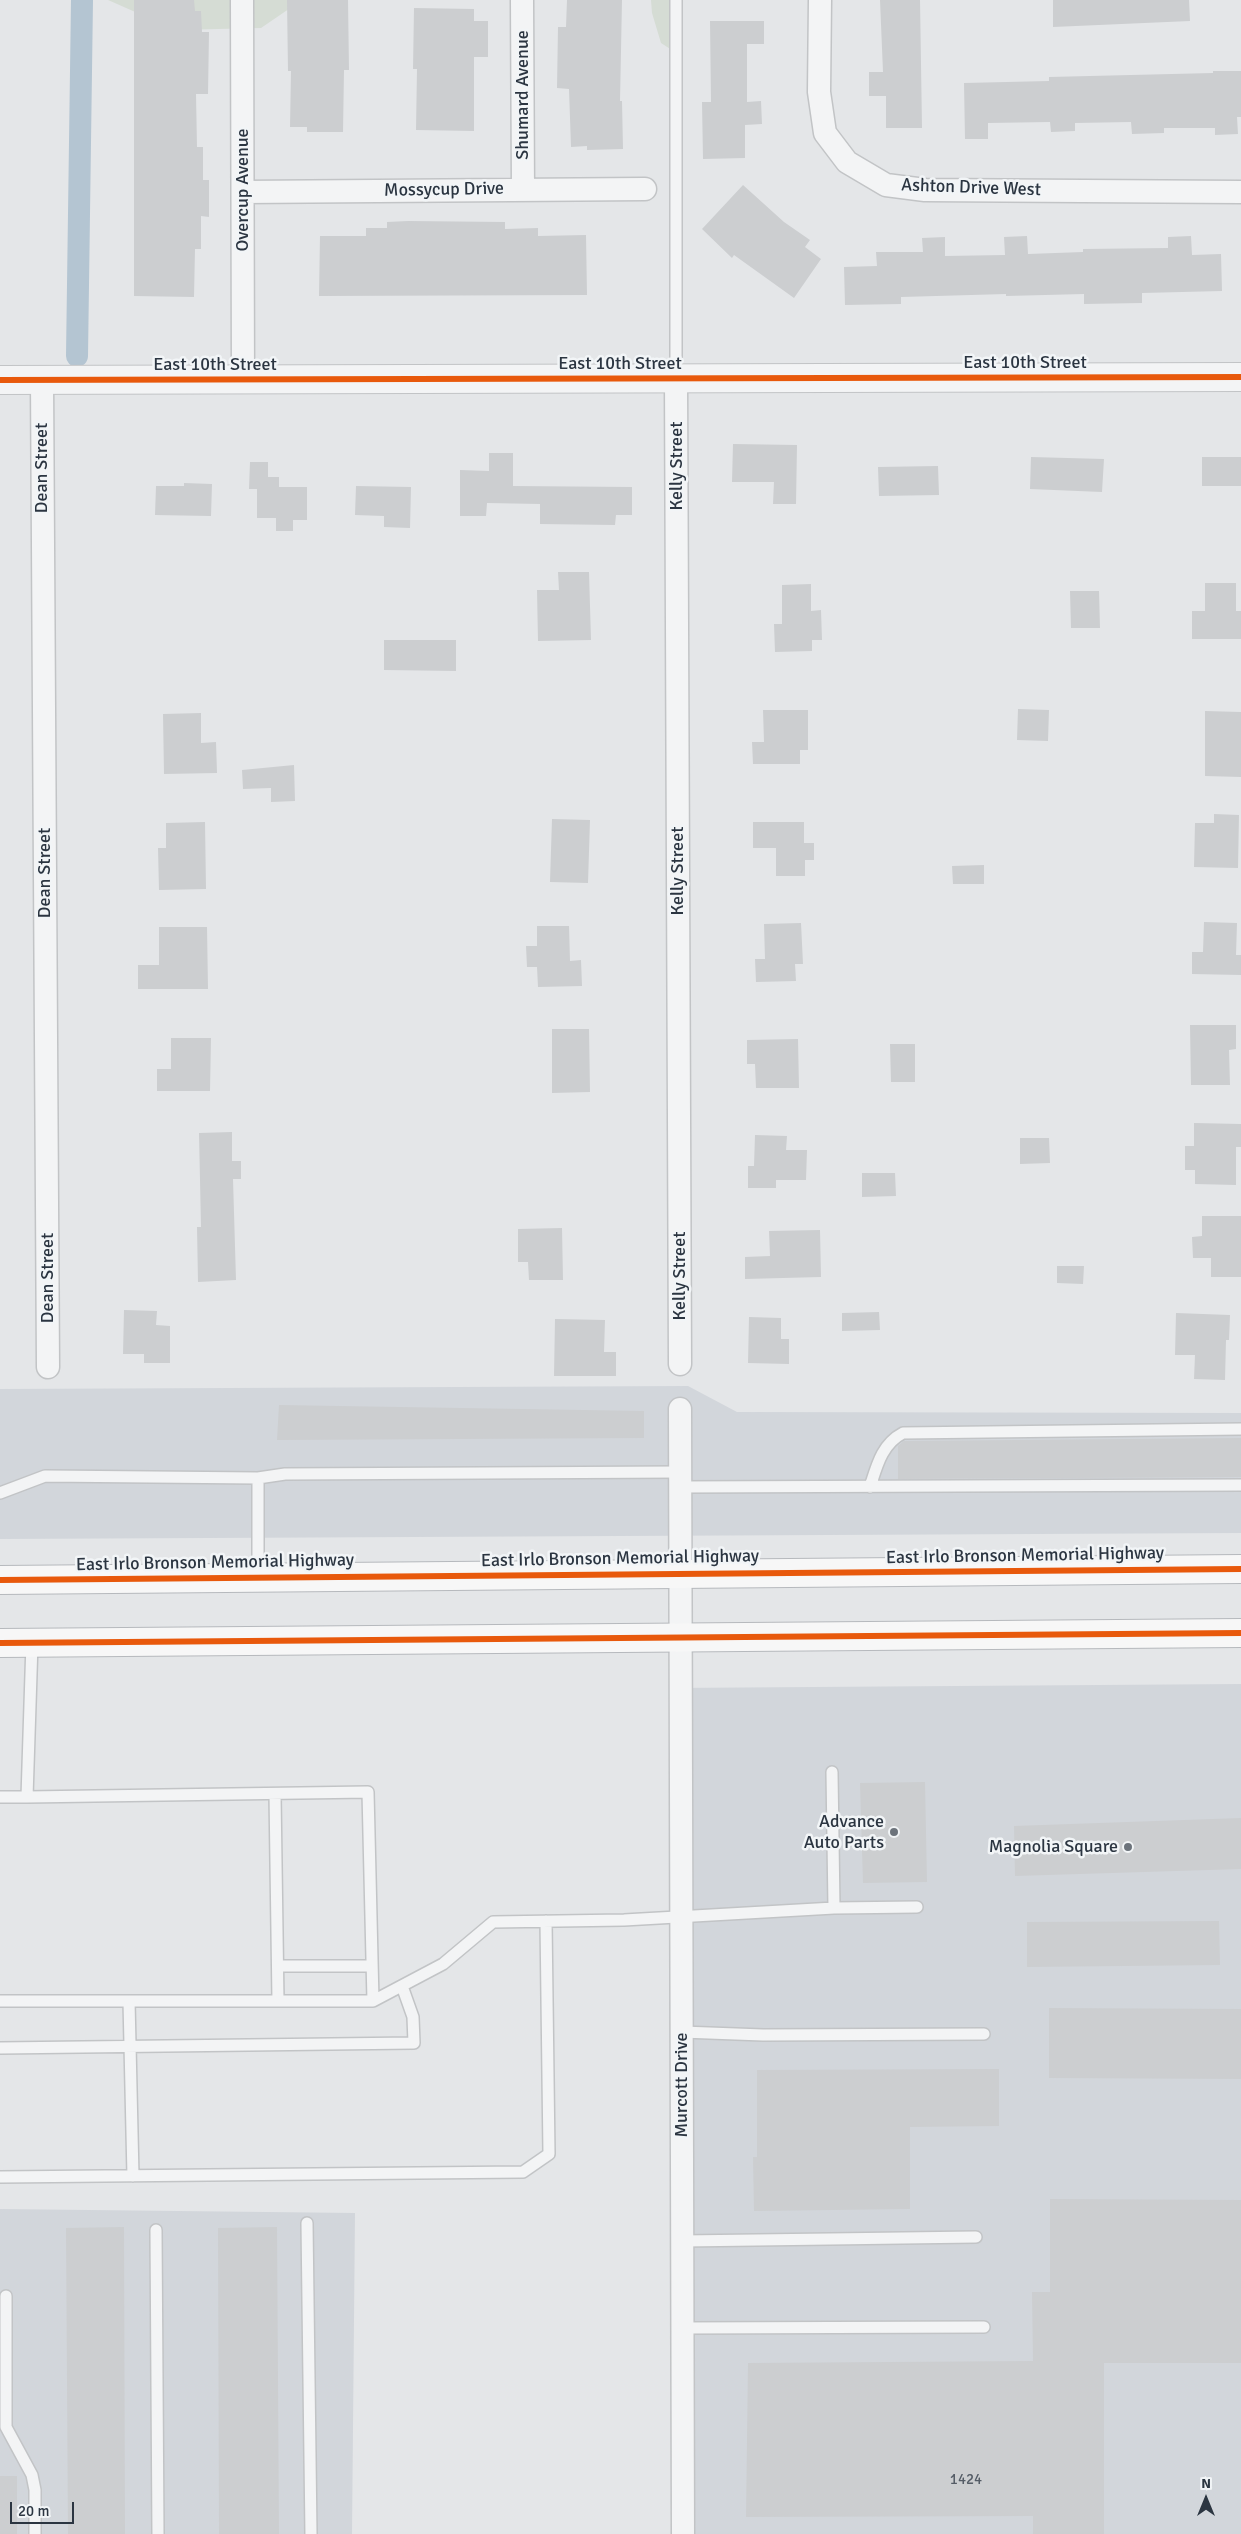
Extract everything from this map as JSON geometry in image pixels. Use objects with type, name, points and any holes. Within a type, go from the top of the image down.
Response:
[{"type":"highway","name":"East Irlo Bronson Memorial Highway","points":[[0,1580],[1241,1568]]},
{"type":"highway","points":[[0,1643],[1241,1633]]},
{"type":"street","name":"Overcup Avenue","points":[[242,0],[243,380]]},
{"type":"street","name":"Shumard Avenue","points":[[522,0],[523,190]]},
{"type":"street","name":"Ashton Drive West","points":[[820,0],[819,92],[826,133],[847,162],[886,185],[925,190],[1241,192]]},
{"type":"street","name":"Mossycup Drive","points":[[243,192],[645,189]]},
{"type":"street","name":"East 10th Street","points":[[0,380],[1241,377]]},
{"type":"street","name":"Kelly Street","points":[[676,378],[680,1364]]},
{"type":"street","name":"Dean Street","points":[[42,380],[48,1366]]},
{"type":"street","points":[[680,1409],[681,1637]]},
{"type":"street","name":"Murcott Drive","points":[[681,1637],[683,2534]]},
{"type":"lane","points":[[676,0],[676,378]]},
{"type":"lane","points":[[870,1486],[885,1447],[894,1438],[903,1433],[1241,1429]]},
{"type":"lane","points":[[0,1493],[45,1476],[258,1478],[284,1474],[680,1480],[870,1486],[1241,1485]]},
{"type":"lane","points":[[258,1478],[258,1578]]},
{"type":"lane","points":[[27,1797],[32,1643]]},
{"type":"lane","points":[[832,1772],[834,1908]]},
{"type":"lane","points":[[0,1797],[368,1792],[373,2001]]},
{"type":"lane","points":[[275,1794],[278,2001]]},
{"type":"lane","points":[[0,2001],[373,2001],[444,1964],[493,1922],[546,1922],[834,1908],[916,1907]]},
{"type":"lane","points":[[0,2177],[523,2172],[549,2154],[546,1922]]},
{"type":"lane","points":[[278,1966],[372,1966]]},
{"type":"lane","points":[[0,2048],[414,2043],[413,2017],[402,1986]]},
{"type":"lane","points":[[129,2001],[133,2176]]},
{"type":"lane","points":[[682,2032],[764,2035],[984,2034]]},
{"type":"lane","points":[[308,2223],[311,2534]]},
{"type":"lane","points":[[156,2230],[158,2534]]},
{"type":"lane","points":[[683,2241],[976,2237]]},
{"type":"lane","points":[[6,2296],[6,2427],[32,2475],[35,2490],[35,2534]]},
{"type":"lane","points":[[682,2328],[984,2327]]},
{"type":"shaded area","points":[[108,0],[302,0],[261,28],[176,30]]},
{"type":"shaded area","points":[[651,0],[675,0],[675,52],[661,43],[652,13]]},
{"type":"shaded area","points":[[688,1386],[737,1412],[1241,1413],[1241,1533],[0,1539],[0,1389]]},
{"type":"shaded area","points":[[1241,1684],[1241,2534],[688,2534],[671,1688]]},
{"type":"shaded area","points":[[0,2209],[355,2213],[352,2534],[0,2534]]},
{"type":"building","points":[[134,0],[194,0],[195,11],[201,11],[202,32],[209,32],[208,94],[196,94],[197,147],[203,147],[203,180],[209,180],[209,217],[201,216],[201,249],[195,249],[194,297],[134,296]]},
{"type":"building","points":[[287,0],[348,0],[349,70],[344,70],[343,132],[307,132],[307,127],[290,127],[291,71],[288,71]]},
{"type":"building","points":[[567,0],[622,0],[620,101],[622,101],[623,149],[587,150],[587,146],[571,147],[569,89],[557,88],[558,27],[566,27]]},
{"type":"building","points":[[880,0],[920,0],[922,128],[886,128],[886,96],[869,96],[869,72],[883,72]]},
{"type":"building","points":[[1053,0],[1189,0],[1190,21],[1053,27]]},
{"type":"building","points":[[414,8],[474,9],[474,21],[488,21],[488,57],[474,57],[474,131],[416,130],[417,69],[413,69]]},
{"type":"building","points":[[710,21],[764,21],[764,44],[747,44],[747,102],[761,101],[762,124],[745,125],[745,158],[703,159],[702,102],[711,102]]},
{"type":"building","points":[[1213,71],[1241,71],[1241,117],[1237,117],[1238,134],[1215,135],[1215,128],[1164,128],[1164,133],[1132,134],[1131,122],[1075,123],[1075,131],[1051,132],[1050,122],[988,123],[988,139],[965,139],[964,83],[1049,81],[1049,77],[1213,73]]},
{"type":"building","points":[[743,185],[784,222],[810,240],[805,247],[821,259],[794,298],[734,255],[732,258],[702,229]]},
{"type":"building","points":[[387,222],[505,222],[505,229],[538,228],[538,236],[586,235],[587,295],[319,296],[320,236],[366,236],[366,228],[387,228]]},
{"type":"building","points":[[1027,236],[1028,254],[1083,252],[1083,249],[1168,248],[1168,237],[1191,236],[1192,255],[1221,254],[1222,291],[1142,293],[1142,303],[1084,304],[1084,294],[1006,296],[1006,294],[901,297],[901,304],[845,305],[844,267],[877,266],[876,252],[923,252],[922,238],[945,237],[945,256],[1005,255],[1004,237]]},
{"type":"building","points":[[733,444],[797,445],[796,504],[773,504],[774,482],[732,482]]},
{"type":"building","points":[[489,453],[513,453],[513,486],[632,487],[632,515],[616,515],[615,525],[540,524],[540,504],[487,503],[486,516],[460,516],[460,470],[489,471]]},
{"type":"building","points":[[1031,457],[1104,459],[1102,492],[1030,489]]},
{"type":"building","points":[[1202,457],[1241,457],[1241,486],[1202,486]]},
{"type":"building","points":[[250,462],[268,462],[268,477],[279,477],[279,487],[307,487],[307,520],[293,520],[293,531],[276,531],[276,518],[257,518],[257,489],[249,489]]},
{"type":"building","points":[[938,466],[939,495],[879,496],[878,467]]},
{"type":"building","points":[[184,483],[212,484],[211,516],[155,515],[156,486],[184,486]]},
{"type":"building","points":[[356,486],[411,487],[410,528],[384,527],[384,516],[355,515]]},
{"type":"building","points":[[558,572],[589,572],[591,640],[538,641],[537,590],[559,590]]},
{"type":"building","points":[[1205,583],[1236,583],[1236,611],[1241,611],[1241,639],[1192,639],[1192,611],[1205,611]]},
{"type":"building","points":[[811,584],[811,611],[821,610],[822,640],[812,640],[812,651],[775,652],[774,624],[782,624],[782,585]]},
{"type":"building","points":[[1070,591],[1099,591],[1100,628],[1071,628]]},
{"type":"building","points":[[384,640],[456,640],[456,671],[384,670]]},
{"type":"building","points":[[1018,709],[1049,710],[1048,741],[1017,740]]},
{"type":"building","points":[[763,710],[808,710],[808,750],[800,750],[800,764],[753,764],[752,742],[764,742]]},
{"type":"building","points":[[1205,711],[1241,712],[1241,777],[1205,776]]},
{"type":"building","points":[[201,713],[201,743],[216,742],[217,773],[164,774],[163,714]]},
{"type":"building","points":[[294,765],[295,801],[271,802],[271,788],[243,789],[242,770]]},
{"type":"building","points":[[1214,814],[1239,815],[1238,868],[1194,867],[1195,823],[1214,823]]},
{"type":"building","points":[[552,819],[590,820],[588,883],[550,882]]},
{"type":"building","points":[[205,822],[206,889],[159,890],[158,848],[166,848],[166,823]]},
{"type":"building","points":[[753,822],[804,822],[804,843],[814,843],[814,860],[805,860],[805,876],[776,876],[776,848],[753,848]]},
{"type":"building","points":[[984,865],[984,884],[953,884],[952,866]]},
{"type":"building","points":[[1204,922],[1237,923],[1236,955],[1241,955],[1241,975],[1192,974],[1192,952],[1203,952]]},
{"type":"building","points":[[801,923],[803,964],[795,964],[796,981],[756,982],[755,959],[765,959],[764,924]]},
{"type":"building","points":[[537,926],[569,926],[570,961],[581,960],[582,986],[538,987],[537,967],[527,967],[526,946],[537,946]]},
{"type":"building","points":[[159,927],[207,927],[208,989],[138,989],[138,965],[159,965]]},
{"type":"building","points":[[1190,1025],[1236,1025],[1236,1049],[1229,1050],[1230,1085],[1191,1085]]},
{"type":"building","points":[[552,1029],[589,1029],[590,1092],[552,1093]]},
{"type":"building","points":[[171,1038],[211,1038],[210,1091],[157,1091],[157,1069],[171,1069]]},
{"type":"building","points":[[798,1039],[799,1088],[756,1088],[755,1064],[747,1064],[747,1040]]},
{"type":"building","points":[[890,1044],[915,1044],[915,1082],[891,1082]]},
{"type":"building","points":[[1194,1123],[1241,1124],[1241,1147],[1236,1147],[1236,1185],[1195,1184],[1195,1170],[1185,1170],[1185,1146],[1194,1146]]},
{"type":"building","points":[[232,1132],[232,1161],[241,1161],[241,1179],[233,1179],[236,1280],[198,1282],[197,1227],[201,1227],[199,1133]]},
{"type":"building","points":[[755,1135],[787,1136],[786,1150],[807,1150],[806,1180],[776,1180],[776,1188],[748,1188],[748,1166],[754,1166]]},
{"type":"building","points":[[1020,1138],[1049,1138],[1050,1163],[1020,1164]]},
{"type":"building","points":[[862,1173],[895,1173],[896,1196],[862,1197]]},
{"type":"building","points":[[1202,1216],[1241,1216],[1241,1277],[1211,1277],[1211,1258],[1193,1258],[1192,1237],[1202,1236]]},
{"type":"building","points":[[562,1228],[563,1280],[529,1280],[528,1262],[518,1262],[518,1229]]},
{"type":"building","points":[[820,1230],[821,1277],[745,1279],[745,1257],[770,1256],[769,1231]]},
{"type":"building","points":[[1057,1266],[1084,1266],[1083,1284],[1057,1283]]},
{"type":"building","points":[[124,1310],[157,1311],[156,1325],[170,1326],[170,1363],[144,1363],[144,1354],[123,1354]]},
{"type":"building","points":[[879,1312],[880,1330],[842,1331],[842,1313]]},
{"type":"building","points":[[1176,1313],[1230,1315],[1229,1340],[1226,1340],[1225,1380],[1194,1379],[1195,1355],[1175,1355]]},
{"type":"building","points":[[749,1317],[781,1318],[781,1339],[789,1339],[789,1364],[748,1363]]},
{"type":"building","points":[[555,1319],[605,1320],[604,1352],[616,1352],[616,1376],[554,1376]]},
{"type":"building","points":[[279,1405],[644,1411],[644,1438],[277,1440]]},
{"type":"building","points":[[1241,1438],[1241,1477],[898,1479],[898,1446],[904,1441]]},
{"type":"building","name":"Advance Auto Parts","points":[[925,1782],[927,1882],[863,1883],[860,1783]]},
{"type":"building","name":"Magnolia Square","points":[[1241,1818],[1241,1869],[1015,1876],[1014,1826]]},
{"type":"building","points":[[1219,1921],[1220,1965],[1027,1967],[1027,1922]]},
{"type":"building","points":[[1049,2008],[1241,2009],[1241,2079],[1049,2078]]},
{"type":"building","points":[[999,2069],[999,2126],[910,2127],[910,2209],[754,2211],[753,2157],[757,2157],[757,2070]]},
{"type":"building","points":[[1050,2199],[1241,2200],[1241,2363],[1104,2363],[1104,2534],[1033,2534],[1033,2516],[746,2517],[748,2363],[1033,2361],[1032,2292],[1050,2292]]},
{"type":"building","points":[[124,2227],[125,2534],[68,2534],[66,2228]]},
{"type":"building","points":[[277,2227],[279,2534],[219,2534],[218,2228]]},
{"type":"building","points":[[0,2476],[17,2476],[17,2534],[0,2534]]},
{"type":"waterway","points":[[77,356],[82,0]]},
{"type":"cycle path","points":[[0,380],[1241,377]]},
{"type":"cycle path","points":[[0,1580],[1241,1569]]},
{"type":"cycle path","points":[[0,1643],[1241,1633]]},
{"type":"place","name":"Advance Auto Parts","points":[[894,1832]]},
{"type":"place","name":"Magnolia Square","points":[[1128,1847]]}]
